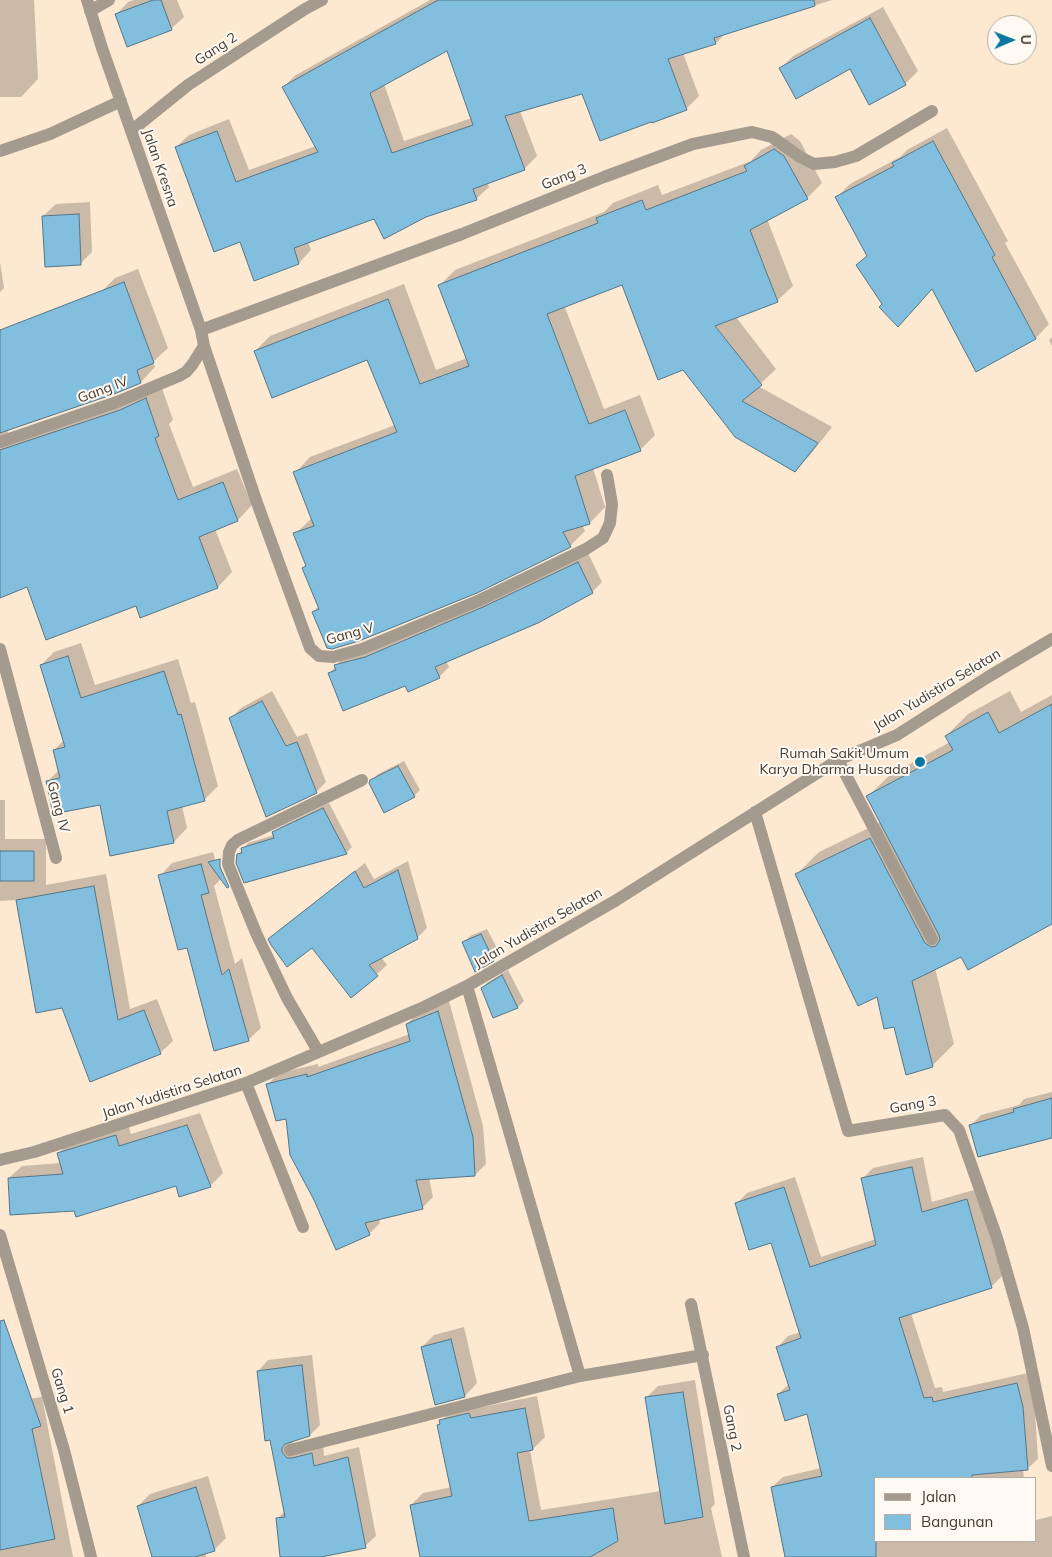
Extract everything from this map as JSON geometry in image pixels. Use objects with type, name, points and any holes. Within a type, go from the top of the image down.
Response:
[{"type":"street","points":[[89,6],[109,0]]},
{"type":"street","name":"Gang 2","points":[[131,131],[188,85],[305,9],[322,0]]},
{"type":"street","name":"Jalan Kresna","points":[[89,6],[201,330],[204,346]]},
{"type":"street","points":[[0,151],[50,134],[121,101]]},
{"type":"street","name":"Gang 3","points":[[201,330],[435,244],[693,144],[752,132],[772,137],[800,157],[814,164],[835,162],[856,156],[932,111]]},
{"type":"street","name":"Gang IV","points":[[0,442],[117,402],[179,376],[192,365],[204,346]]},
{"type":"street","name":"Gang V","points":[[204,346],[301,627],[310,648],[320,656],[333,657],[391,638],[480,600],[586,549],[603,538],[610,523],[612,504],[607,475]]},
{"type":"street","name":"Jalan Yudistira Selatan","points":[[0,1160],[34,1152],[246,1083],[424,1007],[467,986],[615,901],[838,760],[897,735],[1052,639]]},
{"type":"street","name":"Gang IV","points":[[0,649],[56,858]]},
{"type":"street","points":[[838,760],[932,938]]},
{"type":"street","points":[[318,1051],[287,998],[256,933],[228,864],[229,852],[232,845],[238,840],[362,780]]},
{"type":"street","name":"Gang 3","points":[[755,812],[848,1131],[945,1115],[959,1130],[997,1238],[1023,1328],[1052,1466]]},
{"type":"street","points":[[467,986],[580,1376]]},
{"type":"street","points":[[246,1083],[303,1227]]},
{"type":"street","name":"Gang 1","points":[[0,1235],[64,1450],[91,1557]]},
{"type":"street","name":"Gang 2","points":[[691,1304],[744,1557]]},
{"type":"street","points":[[290,1450],[580,1376],[703,1355]]},
{"type":"building","points":[[153,0],[161,0],[172,30],[127,47],[115,14]]},
{"type":"building","points":[[438,0],[814,0],[815,6],[714,38],[716,44],[668,59],[687,110],[652,123],[600,141],[582,94],[505,116],[525,170],[473,189],[477,200],[426,217],[384,239],[374,219],[294,248],[299,264],[254,281],[240,242],[214,252],[175,147],[217,131],[236,182],[318,152],[282,87]],"holes":[[[447,51],[473,125],[392,153],[370,93]]]},
{"type":"building","points":[[870,18],[906,85],[869,105],[850,69],[796,99],[779,68]]},
{"type":"building","points":[[933,141],[995,255],[992,257],[1036,339],[976,372],[932,289],[898,327],[879,307],[882,304],[856,265],[867,256],[835,197],[894,166],[892,163]]},
{"type":"building","points":[[774,149],[784,156],[808,199],[750,230],[778,302],[715,326],[762,385],[742,401],[818,443],[795,472],[735,437],[683,370],[658,380],[622,285],[547,314],[589,424],[625,410],[641,451],[575,476],[590,524],[563,532],[571,547],[477,593],[359,641],[332,649],[327,648],[312,612],[319,609],[302,568],[306,566],[293,533],[314,526],[293,472],[397,432],[367,360],[272,398],[254,351],[388,299],[420,384],[469,366],[438,285],[598,223],[596,218],[642,200],[646,210],[747,171],[744,166]]},
{"type":"building","points":[[79,214],[81,265],[45,267],[42,216]]},
{"type":"building","points":[[124,282],[154,363],[137,370],[141,383],[0,433],[0,330]]},
{"type":"building","points":[[146,398],[159,436],[155,438],[178,500],[223,482],[238,521],[199,537],[218,588],[140,618],[136,606],[46,640],[27,587],[0,598],[0,450],[120,410]]},
{"type":"building","points":[[578,562],[593,593],[538,623],[435,667],[440,678],[408,692],[405,686],[343,711],[328,673],[336,670],[334,665],[365,657],[483,607]]},
{"type":"building","points":[[68,656],[81,698],[164,671],[178,715],[181,714],[205,801],[167,811],[174,843],[110,856],[100,805],[53,814],[46,781],[60,778],[53,750],[65,747],[40,665]]},
{"type":"building","points":[[262,701],[286,746],[297,742],[317,793],[266,817],[229,718]]},
{"type":"building","points":[[1052,704],[1052,924],[968,970],[961,957],[912,981],[933,1067],[906,1075],[894,1027],[884,1029],[877,997],[858,1006],[795,874],[870,838],[925,943],[931,947],[936,946],[940,940],[939,935],[866,796],[953,750],[945,736],[988,712],[999,733]]},
{"type":"building","points":[[398,766],[415,797],[384,813],[369,783],[370,780]]},
{"type":"building","points":[[323,808],[347,854],[244,883],[236,863],[237,854],[242,853],[241,848],[274,838],[272,832]]},
{"type":"building","points":[[0,851],[34,851],[34,881],[0,881]]},
{"type":"building","points":[[220,859],[220,867],[229,887],[227,888],[208,862]]},
{"type":"building","points":[[201,864],[209,893],[201,895],[222,975],[229,969],[249,1041],[214,1051],[187,948],[178,950],[158,875]]},
{"type":"building","points":[[398,870],[418,939],[369,965],[378,976],[351,998],[312,948],[287,967],[271,945],[268,939],[355,871],[364,888]]},
{"type":"building","points":[[94,886],[118,1020],[144,1010],[161,1054],[90,1082],[62,1008],[36,1013],[16,900]]},
{"type":"building","points":[[481,934],[494,961],[475,972],[462,942]]},
{"type":"building","points":[[502,975],[518,1008],[493,1018],[481,988]]},
{"type":"building","points":[[438,1011],[473,1137],[475,1176],[416,1180],[423,1209],[365,1223],[370,1235],[336,1250],[314,1200],[290,1155],[286,1119],[276,1121],[266,1084],[307,1074],[307,1077],[410,1041],[406,1024]]},
{"type":"building","points":[[1052,1098],[1052,1138],[978,1157],[969,1125],[1014,1112],[1013,1109]]},
{"type":"building","points":[[187,1125],[211,1187],[179,1197],[176,1186],[76,1217],[74,1211],[10,1215],[8,1178],[63,1174],[57,1153],[116,1135],[119,1146]]},
{"type":"building","points":[[912,1167],[922,1212],[967,1199],[992,1288],[899,1318],[924,1398],[932,1397],[933,1402],[1017,1383],[1023,1407],[1028,1470],[972,1475],[972,1477],[874,1477],[874,1542],[876,1542],[876,1557],[785,1557],[771,1487],[822,1476],[807,1414],[785,1421],[777,1394],[790,1390],[776,1347],[801,1338],[771,1243],[749,1250],[735,1203],[784,1187],[810,1267],[876,1245],[861,1178]]},
{"type":"building","points":[[4,1320],[41,1426],[32,1429],[55,1539],[0,1550],[0,1321]]},
{"type":"building","points":[[451,1339],[465,1397],[435,1405],[421,1347]]},
{"type":"building","points":[[302,1365],[310,1436],[285,1444],[282,1452],[287,1458],[312,1453],[314,1466],[348,1457],[366,1548],[321,1557],[280,1557],[276,1518],[285,1517],[270,1440],[265,1441],[257,1371]]},
{"type":"building","points":[[683,1392],[703,1517],[665,1524],[645,1397]]},
{"type":"building","points":[[525,1408],[533,1450],[517,1453],[529,1521],[613,1508],[618,1541],[590,1557],[420,1557],[410,1505],[452,1496],[437,1425],[440,1424],[439,1420],[469,1413],[471,1418]]},
{"type":"building","points":[[196,1487],[215,1551],[195,1557],[152,1557],[137,1506]]},
{"type":"place","name":"Rumah Sakit Umum Karya Dharma Husada","points":[[920,762]]}]
